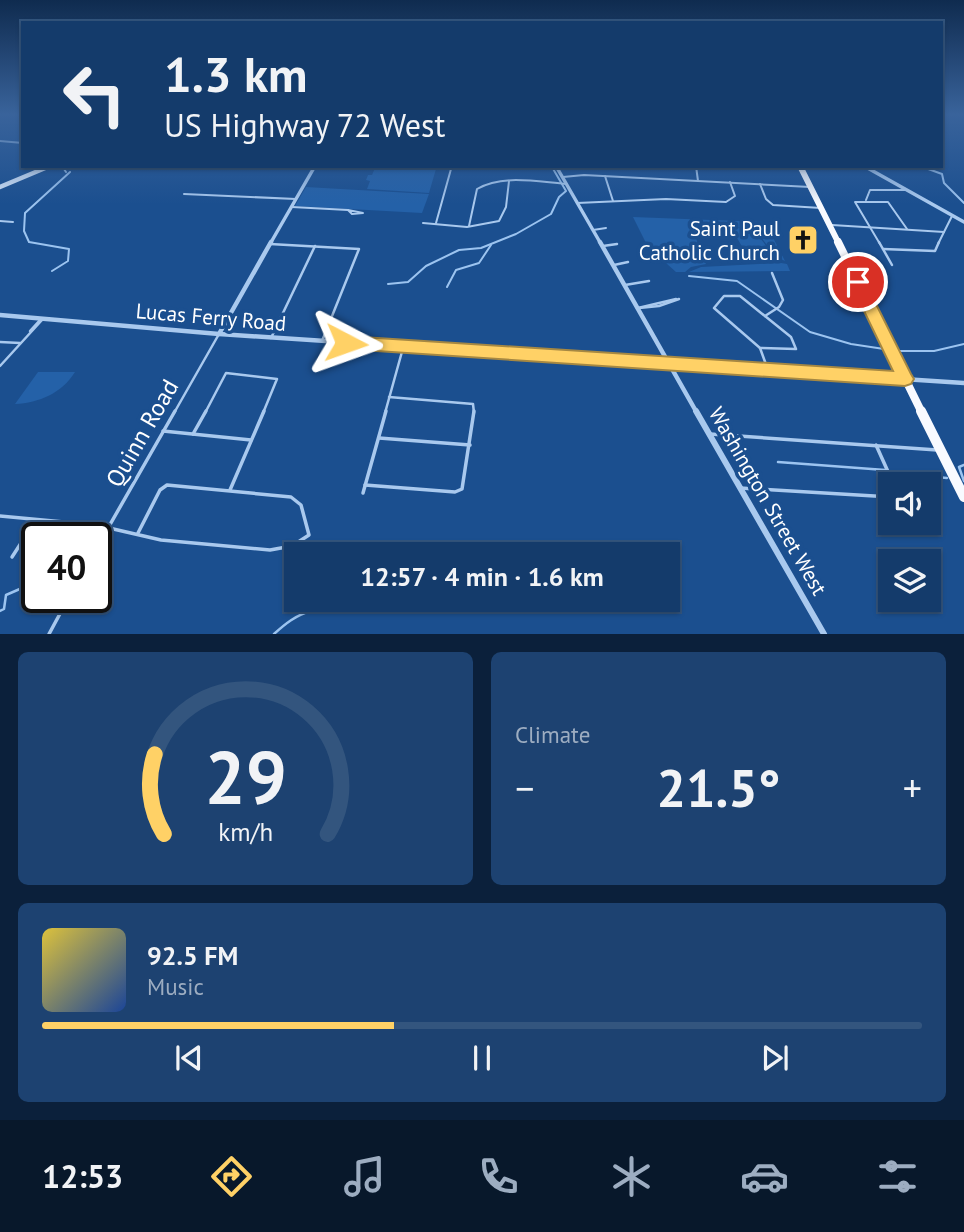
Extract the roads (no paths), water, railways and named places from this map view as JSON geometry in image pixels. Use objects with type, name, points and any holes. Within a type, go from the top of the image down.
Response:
[{"type":"highway","points":[[801,168],[964,497]]},
{"type":"main road","points":[[0,187],[45,168]]},
{"type":"street","points":[[219,334],[314,168]]},
{"type":"street","points":[[436,168],[460,168]]},
{"type":"street","name":"Washington Street West","points":[[557,168],[824,634]]},
{"type":"street","points":[[696,168],[698,181]]},
{"type":"street","points":[[867,168],[964,222]]},
{"type":"street","points":[[436,224],[451,169]]},
{"type":"street","points":[[605,176],[613,201]]},
{"type":"street","points":[[562,177],[605,176],[810,187]]},
{"type":"street","points":[[469,226],[478,188],[494,181],[567,184]]},
{"type":"street","points":[[424,223],[487,226],[503,218],[509,181]]},
{"type":"street","points":[[577,203],[666,199],[730,201],[735,196],[730,182]]},
{"type":"street","points":[[760,184],[766,199],[773,205],[821,208]]},
{"type":"street","points":[[866,200],[870,190],[905,190]]},
{"type":"street","points":[[184,194],[296,199]]},
{"type":"street","points":[[892,265],[855,202],[866,200],[891,204],[907,229]]},
{"type":"street","points":[[292,207],[348,210]]},
{"type":"street","points":[[882,249],[934,252],[952,216]]},
{"type":"street","points":[[0,221],[13,222]]},
{"type":"street","points":[[829,225],[944,232]]},
{"type":"street","points":[[593,230],[606,228]]},
{"type":"street","points":[[270,244],[359,249],[321,341]]},
{"type":"street","points":[[602,247],[617,244]]},
{"type":"street","points":[[271,338],[315,246]]},
{"type":"street","points":[[613,265],[628,262]]},
{"type":"street","points":[[765,316],[777,309],[782,296],[772,272]]},
{"type":"street","points":[[625,285],[649,281]]},
{"type":"street","points":[[760,348],[796,349],[790,337],[765,316],[734,294],[724,296],[714,307],[760,348],[768,370]]},
{"type":"street","points":[[679,299],[659,306],[638,308],[643,305],[679,299]]},
{"type":"street","name":"Lucas Ferry Road","points":[[0,315],[271,338],[964,383]]},
{"type":"street","points":[[0,366],[42,318]]},
{"type":"street","name":"Quinn Road","points":[[112,522],[219,334]]},
{"type":"street","points":[[0,342],[20,343]]},
{"type":"street","points":[[363,493],[403,347]]},
{"type":"street","points":[[193,434],[226,373],[275,378],[277,383],[230,490]]},
{"type":"street","points":[[365,485],[460,491],[464,481],[475,407],[473,404],[389,397]]},
{"type":"street","points":[[163,431],[252,441]]},
{"type":"street","points":[[710,434],[941,450]]},
{"type":"street","points":[[378,438],[470,445]]},
{"type":"street","points":[[876,445],[888,472]]},
{"type":"street","points":[[112,530],[161,540],[270,550],[292,546],[309,535],[301,505],[296,499],[230,490],[163,486],[138,533]]},
{"type":"street","points":[[740,488],[878,496]]},
{"type":"street","points":[[0,516],[53,522]]},
{"type":"street","points":[[12,557],[36,520]]},
{"type":"street","points":[[48,634],[60,613]]},
{"type":"waterway","points":[[63,168],[66,172]]},
{"type":"waterway","points":[[388,284],[408,282],[426,266],[459,250],[481,248],[516,234],[551,214],[559,197],[566,191],[553,168]]},
{"type":"waterway","points":[[926,168],[942,174],[944,183],[964,203]]},
{"type":"waterway","points":[[52,271],[68,261],[69,249],[29,242],[24,231],[25,213],[70,172]]},
{"type":"waterway","points":[[447,287],[456,270],[479,263],[491,245]]},
{"type":"waterway","points":[[689,276],[737,281],[810,332],[851,344],[884,349]]},
{"type":"waterway","points":[[899,351],[934,351],[964,344]]},
{"type":"waterway","points":[[778,462],[885,470]]},
{"type":"waterway","points":[[964,465],[959,467],[964,481]]},
{"type":"waterway","points":[[941,477],[947,478]]},
{"type":"waterway","points":[[0,611],[4,609],[6,595],[21,588]]},
{"type":"waterway","points":[[274,634],[296,617],[309,612]]},
{"type":"place","name":"Saint Paul Catholic Church","points":[[803,240]]}]
